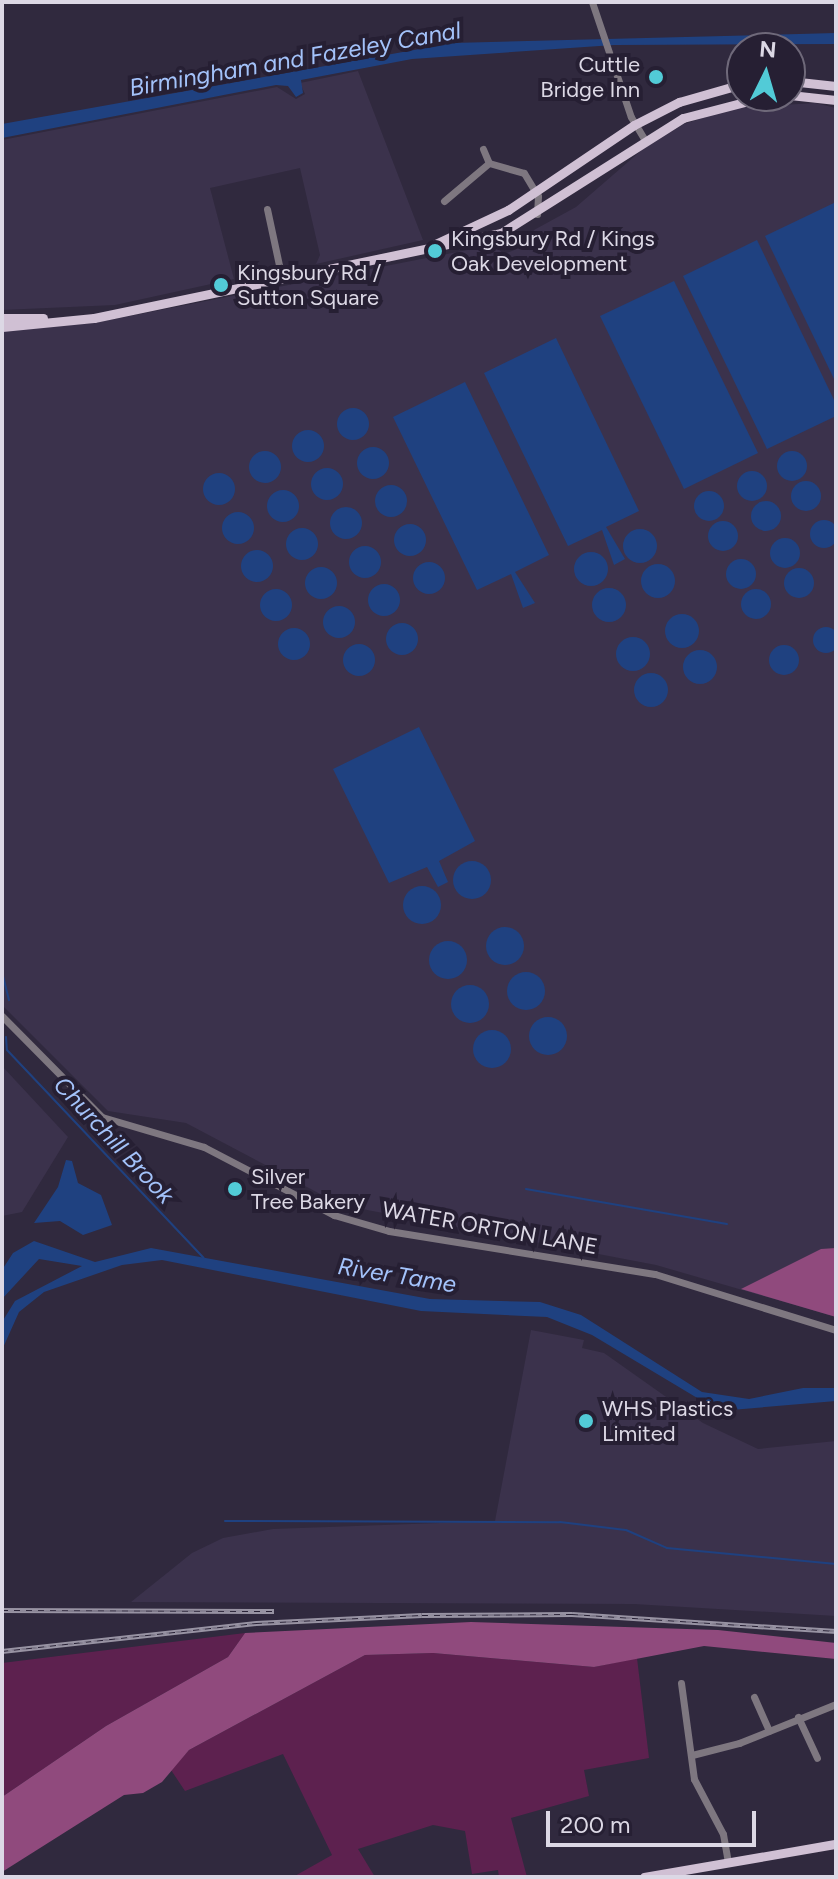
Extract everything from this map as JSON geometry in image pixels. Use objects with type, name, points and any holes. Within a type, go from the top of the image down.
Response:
[{"type":"main road","points":[[806,83],[836,86]]},
{"type":"main road","points":[[427,249],[538,194],[634,125],[679,102],[726,89]]},
{"type":"main road","points":[[806,97],[836,100]]},
{"type":"main road","points":[[3,325],[94,318],[511,230],[645,140],[712,107],[726,104]]},
{"type":"main road","points":[[508,210],[511,230]]},
{"type":"main road","points":[[444,240],[495,223],[511,230]]},
{"type":"main road","points":[[644,1877],[836,1844]]},
{"type":"street","points":[[592,2],[611,50],[634,125],[645,140]]},
{"type":"street","points":[[483,149],[489,163]]},
{"type":"street","points":[[489,163],[524,173],[538,194],[537,214]]},
{"type":"street","points":[[444,201],[489,163]]},
{"type":"street","points":[[538,194],[566,191],[605,168]]},
{"type":"street","points":[[267,209],[282,279]]},
{"type":"street","name":"WATER ORTON LANE","points":[[2,1016],[102,1117],[204,1147],[334,1215],[389,1231],[655,1274],[836,1330]]},
{"type":"street","points":[[681,1683],[699,1796],[723,1834],[728,1863]]},
{"type":"street","points":[[683,1694],[694,1692]]},
{"type":"street","points":[[754,1697],[763,1704],[769,1731]]},
{"type":"street","points":[[692,1755],[769,1731],[836,1704]]},
{"type":"street","points":[[798,1717],[815,1754],[804,1753]]},
{"type":"shaded area","points":[[358,71],[423,240],[316,264],[320,255],[300,168],[210,188],[234,279],[115,305],[2,310],[2,140],[277,87],[296,99],[305,94],[300,83]]},
{"type":"shaded area","points":[[806,104],[836,108],[836,1317],[656,1265],[341,1205],[186,1123],[108,1111],[2,1005],[2,331],[94,323],[493,245],[504,254],[527,245],[534,230],[576,207],[643,149],[684,124],[726,111],[806,112]]},
{"type":"shaded area","points":[[2,1066],[68,1137],[22,1212],[2,1216]]},
{"type":"shaded area","points":[[836,1248],[836,1317],[741,1289],[821,1249]]},
{"type":"shaded area","points":[[531,1330],[584,1340],[582,1348],[604,1353],[703,1423],[758,1449],[836,1441],[836,1616],[634,1604],[131,1602],[192,1553],[223,1538],[273,1529],[495,1521]]},
{"type":"shaded area","points":[[471,1622],[718,1630],[836,1643],[836,1659],[704,1646],[594,1667],[433,1653],[365,1655],[189,1750],[162,1782],[143,1793],[124,1795],[2,1872],[2,1797],[106,1726],[228,1657],[245,1633]]},
{"type":"shaded area","points":[[245,1633],[228,1657],[106,1726],[2,1797],[2,1663]]},
{"type":"shaded area","points":[[433,1653],[594,1667],[637,1658],[649,1758],[584,1770],[589,1796],[511,1818],[527,1877],[499,1877],[498,1870],[472,1874],[465,1831],[433,1825],[358,1849],[375,1877],[293,1877],[332,1855],[283,1754],[185,1791],[171,1770],[189,1750],[365,1655]]},
{"type":"water","points":[[836,33],[836,44],[806,44],[806,34]]},
{"type":"water","points":[[726,36],[726,44],[614,45],[412,59],[301,80],[303,93],[296,97],[288,86],[276,85],[2,138],[2,124],[453,43]]},
{"type":"water","points":[[836,202],[836,383],[765,236]]},
{"type":"water","points":[[757,240],[836,404],[836,416],[767,449],[683,276]]},
{"type":"water","points":[[674,281],[758,453],[684,489],[600,316]]},
{"type":"water","points":[[556,338],[639,511],[606,527],[625,559],[614,565],[602,530],[568,546],[484,373]]},
{"type":"water","points":[[465,382],[549,555],[515,572],[535,603],[523,608],[511,574],[477,590],[393,417]]},
{"type":"water","points":[[353,408],[364,413],[369,424],[364,435],[353,440],[342,435],[337,424],[342,413]]},
{"type":"water","points":[[308,430],[319,435],[324,446],[319,457],[308,462],[297,457],[292,446],[297,435]]},
{"type":"water","points":[[373,447],[384,452],[389,463],[384,474],[373,479],[362,474],[357,463],[362,452]]},
{"type":"water","points":[[265,451],[276,456],[281,467],[276,478],[265,483],[254,478],[249,467],[254,456]]},
{"type":"water","points":[[792,451],[802,456],[807,466],[802,476],[792,481],[782,476],[777,466],[782,456]]},
{"type":"water","points":[[327,468],[338,473],[343,484],[338,495],[327,500],[316,495],[311,484],[316,473]]},
{"type":"water","points":[[752,471],[762,476],[767,486],[762,496],[752,501],[742,496],[737,486],[742,476]]},
{"type":"water","points":[[219,473],[230,478],[235,489],[230,500],[219,505],[208,500],[203,489],[208,478]]},
{"type":"water","points":[[806,481],[816,486],[821,496],[816,506],[806,511],[796,506],[791,496],[796,486]]},
{"type":"water","points":[[391,485],[402,490],[407,501],[402,512],[391,517],[380,512],[375,501],[380,490]]},
{"type":"water","points":[[283,490],[294,495],[299,506],[294,517],[283,522],[272,517],[267,506],[272,495]]},
{"type":"water","points":[[709,491],[719,496],[724,506],[719,516],[709,521],[699,516],[694,506],[699,496]]},
{"type":"water","points":[[766,501],[776,506],[781,516],[776,526],[766,531],[756,526],[751,516],[756,506]]},
{"type":"water","points":[[346,507],[357,512],[362,523],[357,534],[346,539],[335,534],[330,523],[335,512]]},
{"type":"water","points":[[238,512],[249,517],[254,528],[249,539],[238,544],[227,539],[222,528],[227,517]]},
{"type":"water","points":[[824,520],[834,524],[838,534],[834,544],[824,548],[814,544],[810,534],[814,524]]},
{"type":"water","points":[[723,521],[733,526],[738,536],[733,546],[723,551],[713,546],[708,536],[713,526]]},
{"type":"water","points":[[410,524],[421,529],[426,540],[421,551],[410,556],[399,551],[394,540],[399,529]]},
{"type":"water","points":[[302,528],[313,533],[318,544],[313,555],[302,560],[291,555],[286,544],[291,533]]},
{"type":"water","points":[[640,529],[652,534],[657,546],[652,558],[640,563],[628,558],[623,546],[628,534]]},
{"type":"water","points":[[785,538],[795,543],[800,553],[795,563],[785,568],[775,563],[770,553],[775,543]]},
{"type":"water","points":[[365,546],[376,551],[381,562],[376,573],[365,578],[354,573],[349,562],[354,551]]},
{"type":"water","points":[[257,550],[268,555],[273,566],[268,577],[257,582],[246,577],[241,566],[246,555]]},
{"type":"water","points":[[591,552],[603,557],[608,569],[603,581],[591,586],[579,581],[574,569],[579,557]]},
{"type":"water","points":[[741,559],[751,564],[756,574],[751,584],[741,589],[731,584],[726,574],[731,564]]},
{"type":"water","points":[[429,562],[440,567],[445,578],[440,589],[429,594],[418,589],[413,578],[418,567]]},
{"type":"water","points":[[658,564],[670,569],[675,581],[670,593],[658,598],[646,593],[641,581],[646,569]]},
{"type":"water","points":[[321,567],[332,572],[337,583],[332,594],[321,599],[310,594],[305,583],[310,572]]},
{"type":"water","points":[[799,568],[809,573],[814,583],[809,593],[799,598],[789,593],[784,583],[789,573]]},
{"type":"water","points":[[384,584],[395,589],[400,600],[395,611],[384,616],[373,611],[368,600],[373,589]]},
{"type":"water","points":[[609,588],[621,593],[626,605],[621,617],[609,622],[597,617],[592,605],[597,593]]},
{"type":"water","points":[[276,589],[287,594],[292,605],[287,616],[276,621],[265,616],[260,605],[265,594]]},
{"type":"water","points":[[756,589],[766,594],[771,604],[766,614],[756,619],[746,614],[741,604],[746,594]]},
{"type":"water","points":[[339,606],[350,611],[355,622],[350,633],[339,638],[328,633],[323,622],[328,611]]},
{"type":"water","points":[[682,614],[694,619],[699,631],[694,643],[682,648],[670,643],[665,631],[670,619]]},
{"type":"water","points":[[402,623],[413,628],[418,639],[413,650],[402,655],[391,650],[386,639],[391,628]]},
{"type":"water","points":[[826,627],[835,631],[839,640],[835,649],[826,653],[817,649],[813,640],[817,631]]},
{"type":"water","points":[[294,628],[305,633],[310,644],[305,655],[294,660],[283,655],[278,644],[283,633]]},
{"type":"water","points":[[633,637],[645,642],[650,654],[645,666],[633,671],[621,666],[616,654],[621,642]]},
{"type":"water","points":[[359,644],[370,649],[375,660],[370,671],[359,676],[348,671],[343,660],[348,649]]},
{"type":"water","points":[[784,645],[794,650],[799,660],[794,670],[784,675],[774,670],[769,660],[774,650]]},
{"type":"water","points":[[700,650],[712,655],[717,667],[712,679],[700,684],[688,679],[683,667],[688,655]]},
{"type":"water","points":[[651,673],[663,678],[668,690],[663,702],[651,707],[639,702],[634,690],[639,678]]},
{"type":"water","points":[[419,727],[475,841],[439,861],[448,882],[438,887],[427,867],[389,883],[333,769]]},
{"type":"water","points":[[472,861],[486,866],[491,880],[486,894],[472,899],[458,894],[453,880],[458,866]]},
{"type":"water","points":[[422,886],[436,891],[441,905],[436,919],[422,924],[408,919],[403,905],[408,891]]},
{"type":"water","points":[[505,927],[519,932],[524,946],[519,960],[505,965],[491,960],[486,946],[491,932]]},
{"type":"water","points":[[448,941],[462,946],[467,960],[462,974],[448,979],[434,974],[429,960],[434,946]]},
{"type":"water","points":[[526,972],[540,977],[545,991],[540,1005],[526,1010],[512,1005],[507,991],[512,977]]},
{"type":"water","points":[[470,985],[484,990],[489,1004],[484,1018],[470,1023],[456,1018],[451,1004],[456,990]]},
{"type":"water","points":[[548,1017],[562,1022],[567,1036],[562,1050],[548,1055],[534,1050],[529,1036],[534,1022]]},
{"type":"water","points":[[492,1030],[506,1035],[511,1049],[506,1063],[492,1068],[478,1063],[473,1049],[478,1035]]},
{"type":"water","points":[[66,1160],[72,1161],[78,1183],[101,1195],[112,1225],[83,1235],[60,1221],[34,1223],[58,1187]]},
{"type":"water","points":[[34,1241],[95,1262],[151,1248],[430,1299],[540,1302],[581,1315],[702,1392],[749,1399],[803,1388],[836,1388],[836,1401],[719,1411],[592,1335],[547,1317],[421,1311],[162,1260],[122,1265],[44,1292],[19,1312],[2,1350],[2,1322],[15,1301],[82,1266],[39,1259],[2,1299],[2,1270],[13,1253]]},
{"type":"waterway","name":"Churchill Brook","points":[[2,972],[9,1000]]},
{"type":"waterway","name":"Churchill Brook","points":[[6,1037],[7,1050],[204,1258]]},
{"type":"waterway","points":[[526,1189],[727,1224]]},
{"type":"waterway","points":[[225,1521],[560,1522],[626,1530],[667,1548],[836,1564]]},
{"type":"railway","points":[[2,1610],[274,1611]]},
{"type":"railway","points":[[2,1651],[256,1623],[422,1615],[572,1614],[836,1631]]},
{"type":"place","name":"Cuttle Bridge Inn","points":[[656,77]]},
{"type":"place","name":"Kingsbury Rd / Kings Oak Development","points":[[435,251]]},
{"type":"place","name":"Kingsbury Rd / Sutton Square","points":[[221,285]]},
{"type":"place","name":"Silver Tree Bakery","points":[[235,1189]]},
{"type":"place","name":"WHS Plastics Limited","points":[[586,1421]]},
{"type":"water label","name":"Birmingham and Fazeley Canal","points":[[295,59]]},
{"type":"water label","name":"River Tame","points":[[397,1275]]}]
